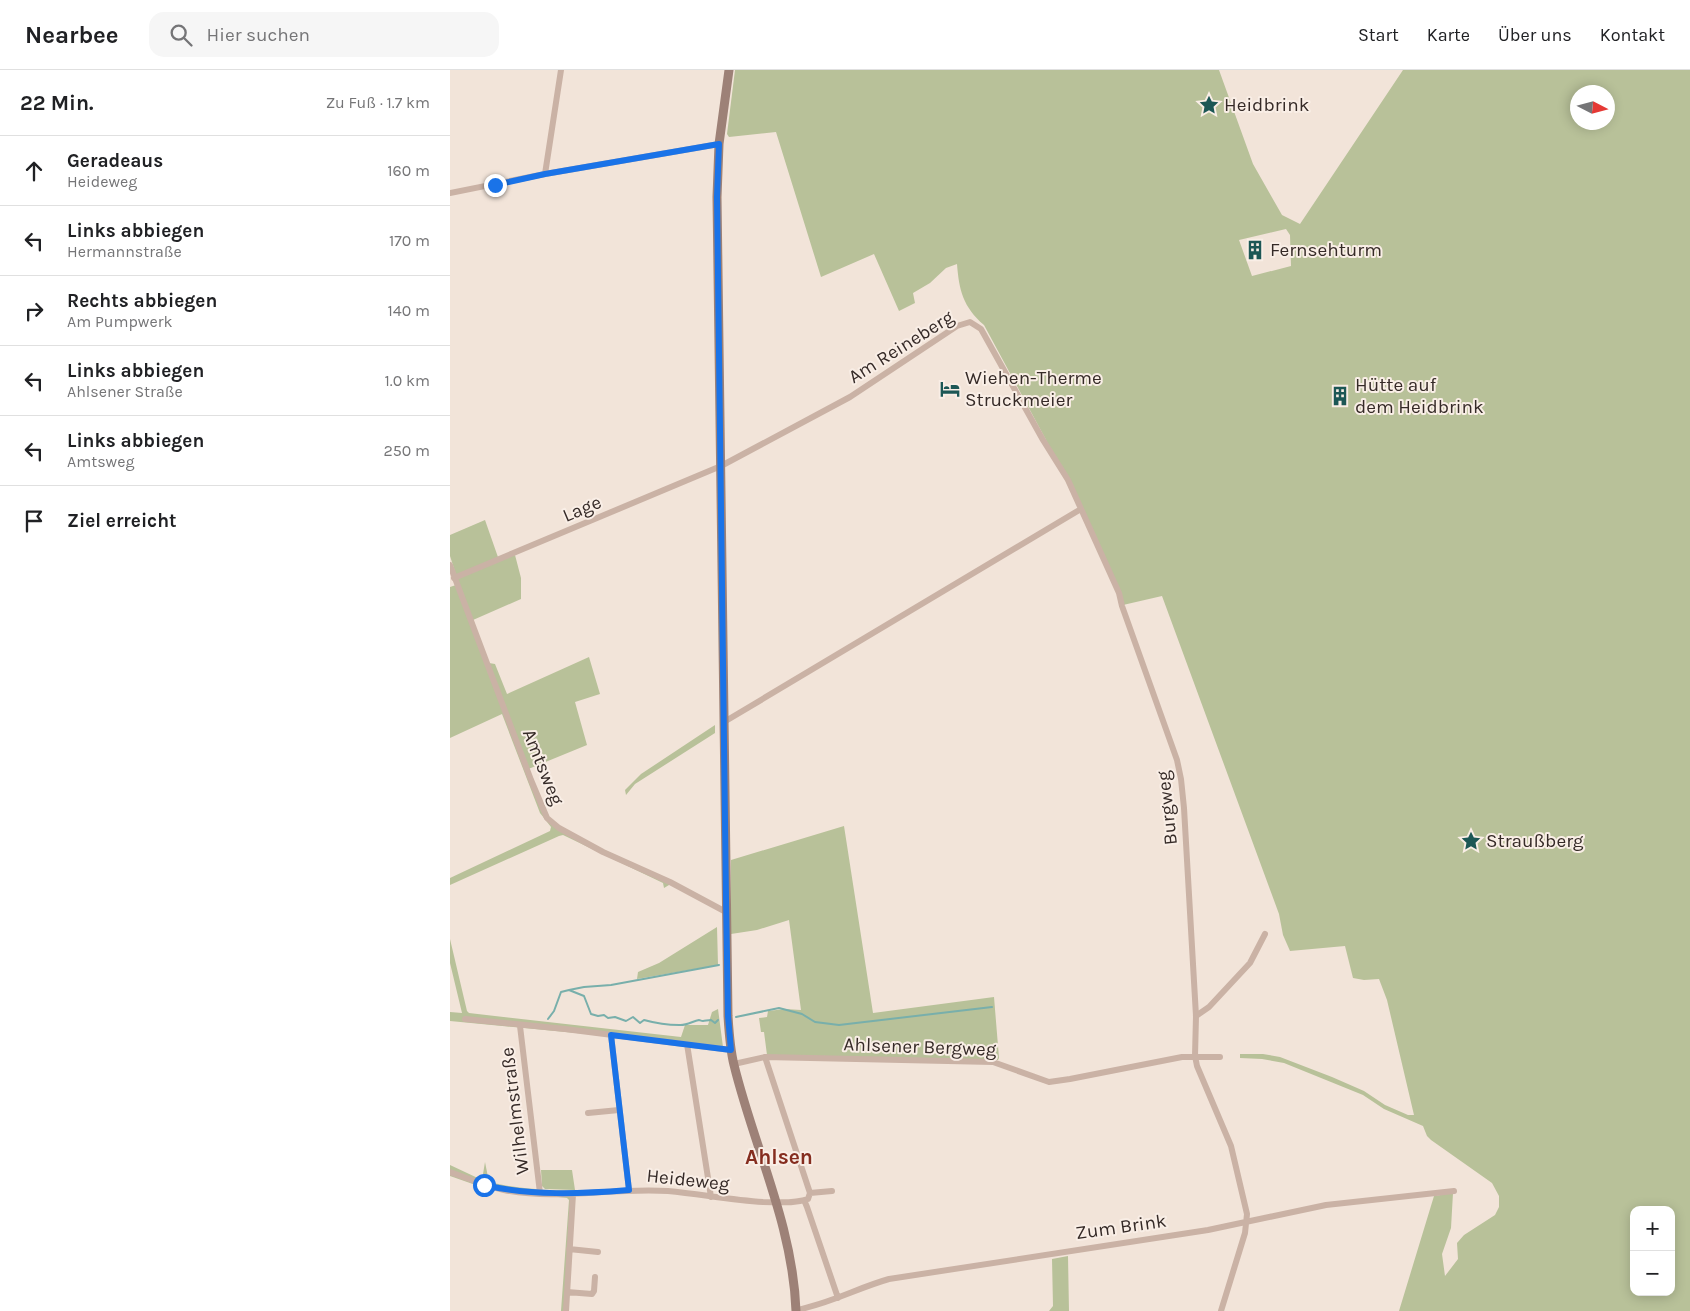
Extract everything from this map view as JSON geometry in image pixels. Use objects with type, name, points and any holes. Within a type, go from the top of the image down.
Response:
[{"type":"main road","points":[[729,70],[719,144],[717,197],[728,1016],[734,1064],[789,1250],[796,1310]]},
{"type":"street","points":[[545,174],[561,70]]},
{"type":"street","points":[[450,193],[545,174],[719,144]]},
{"type":"street","name":"Am Reineberg","points":[[721,466],[850,397],[945,333],[957,326],[970,322],[981,330],[1043,440],[1068,480],[1119,593],[1122,606]]},
{"type":"street","name":"Lage","points":[[453,583],[721,466]]},
{"type":"street","points":[[724,722],[1081,509]]},
{"type":"street","name":"Amtsweg","points":[[450,566],[453,583],[547,818],[559,828],[603,852],[670,882],[726,912]]},
{"type":"street","name":"Burgweg","points":[[1122,606],[1177,760],[1182,779],[1196,1016],[1195,1056],[1197,1066],[1232,1146],[1246,1206],[1245,1233],[1221,1311]]},
{"type":"street","points":[[1196,1016],[1209,1007],[1250,963],[1265,934]]},
{"type":"street","points":[[465,1019],[565,1029],[731,1050]]},
{"type":"street","name":"Wilhelmstraße","points":[[520,1026],[540,1193]]},
{"type":"street","points":[[611,1035],[629,1190]]},
{"type":"street","points":[[687,1044],[711,1197]]},
{"type":"street","points":[[765,1057],[810,1193],[808,1199],[804,1200],[838,1298]]},
{"type":"street","name":"Ahlsener Bergweg","points":[[734,1064],[765,1057],[993,1062],[1049,1082],[1070,1080],[1182,1057],[1220,1057]]},
{"type":"street","points":[[588,1113],[619,1110]]},
{"type":"street","name":"Heideweg","points":[[450,1172],[484,1185],[506,1190],[540,1193],[573,1194],[629,1190],[667,1191],[743,1201],[776,1202],[804,1200]]},
{"type":"street","points":[[810,1193],[832,1191]]},
{"type":"street","name":"Zum Brink","points":[[796,1310],[838,1298],[889,1279],[1208,1230],[1326,1205],[1454,1191]]},
{"type":"street","points":[[566,1311],[573,1194]]},
{"type":"street","points":[[569,1249],[598,1252]]},
{"type":"street","points":[[567,1292],[592,1294],[595,1277]]},
{"type":"green space","points":[[735,70],[1219,70],[1253,164],[1282,215],[1300,224],[1403,70],[1690,70],[1690,1311],[1399,1311],[1434,1196],[1453,1193],[1451,1228],[1442,1254],[1445,1276],[1458,1259],[1457,1243],[1464,1235],[1495,1215],[1499,1207],[1499,1196],[1492,1183],[1431,1140],[1423,1126],[1384,1109],[1363,1095],[1284,1063],[1240,1058],[1240,1054],[1263,1054],[1280,1057],[1364,1091],[1385,1105],[1408,1115],[1414,1115],[1387,1000],[1379,979],[1364,980],[1353,978],[1345,946],[1290,951],[1283,935],[1279,914],[1162,596],[1123,605],[1120,593],[1045,438],[984,325],[971,312],[963,298],[957,264],[946,268],[930,283],[913,293],[915,303],[899,311],[874,254],[821,277],[776,132],[729,137],[727,134]],"holes":[[[1286,229],[1290,235],[1291,266],[1252,276],[1239,240]]]},
{"type":"green space","points":[[485,520],[499,560],[515,555],[521,578],[521,599],[473,620],[489,663],[495,664],[507,694],[589,657],[600,694],[575,702],[587,745],[526,770],[542,812],[559,829],[674,882],[664,888],[663,883],[563,835],[450,885],[450,878],[550,831],[551,827],[540,813],[502,714],[450,738],[450,587],[459,584],[450,556],[450,535]]},
{"type":"green space","points":[[715,725],[715,733],[635,784],[626,795],[625,790],[641,774]]},
{"type":"green space","points":[[844,826],[873,1013],[994,997],[998,1060],[767,1055],[764,1032],[761,1032],[759,1018],[767,1017],[768,1011],[801,1010],[789,920],[757,930],[731,934],[731,860]]},
{"type":"green space","points":[[717,927],[718,965],[637,979],[638,972],[659,963]]},
{"type":"green space","points":[[450,939],[469,1013],[681,1037],[685,1025],[708,1025],[712,1012],[718,1009],[723,1047],[450,1021],[450,1012],[462,1013],[450,963]]},
{"type":"green space","points":[[485,1162],[489,1182],[521,1188],[574,1191],[566,1311],[561,1311],[569,1200],[567,1198],[487,1189],[450,1176],[450,1165],[482,1180]]},
{"type":"green space","points":[[541,1170],[572,1170],[575,1190],[545,1189],[542,1186]]},
{"type":"green space","points":[[1068,1256],[1069,1311],[1049,1311],[1053,1306],[1052,1259]]},
{"type":"waterway","points":[[569,990],[611,985],[719,965]]},
{"type":"waterway","points":[[548,1019],[554,1011],[561,992],[569,990],[584,996],[591,1014],[598,1016],[604,1015],[608,1018],[615,1017],[626,1021],[633,1017],[640,1023],[644,1020],[675,1025],[684,1025],[699,1020],[711,1020],[715,1023],[718,1020]]},
{"type":"waterway","points":[[736,1017],[779,1008],[802,1014],[815,1022],[839,1025],[992,1007]]},
{"type":"place","name":"Heidbrink","points":[[1209,105]]},
{"type":"place","name":"Fernsehturm","points":[[1255,250]]},
{"type":"place","name":"Wiehen-Therme Struckmeier","points":[[950,389]]},
{"type":"place","name":"Hütte auf dem Heidbrink","points":[[1340,396]]},
{"type":"place","name":"Straußberg","points":[[1471,841]]},
{"type":"district","name":"Ahlsen","points":[[779,1157]]},
{"type":"route","points":[[484,1185],[506,1190],[540,1193],[573,1194],[629,1190],[611,1035],[731,1050],[728,1016],[726,898],[717,197],[719,144],[545,174],[495,185]]}]
